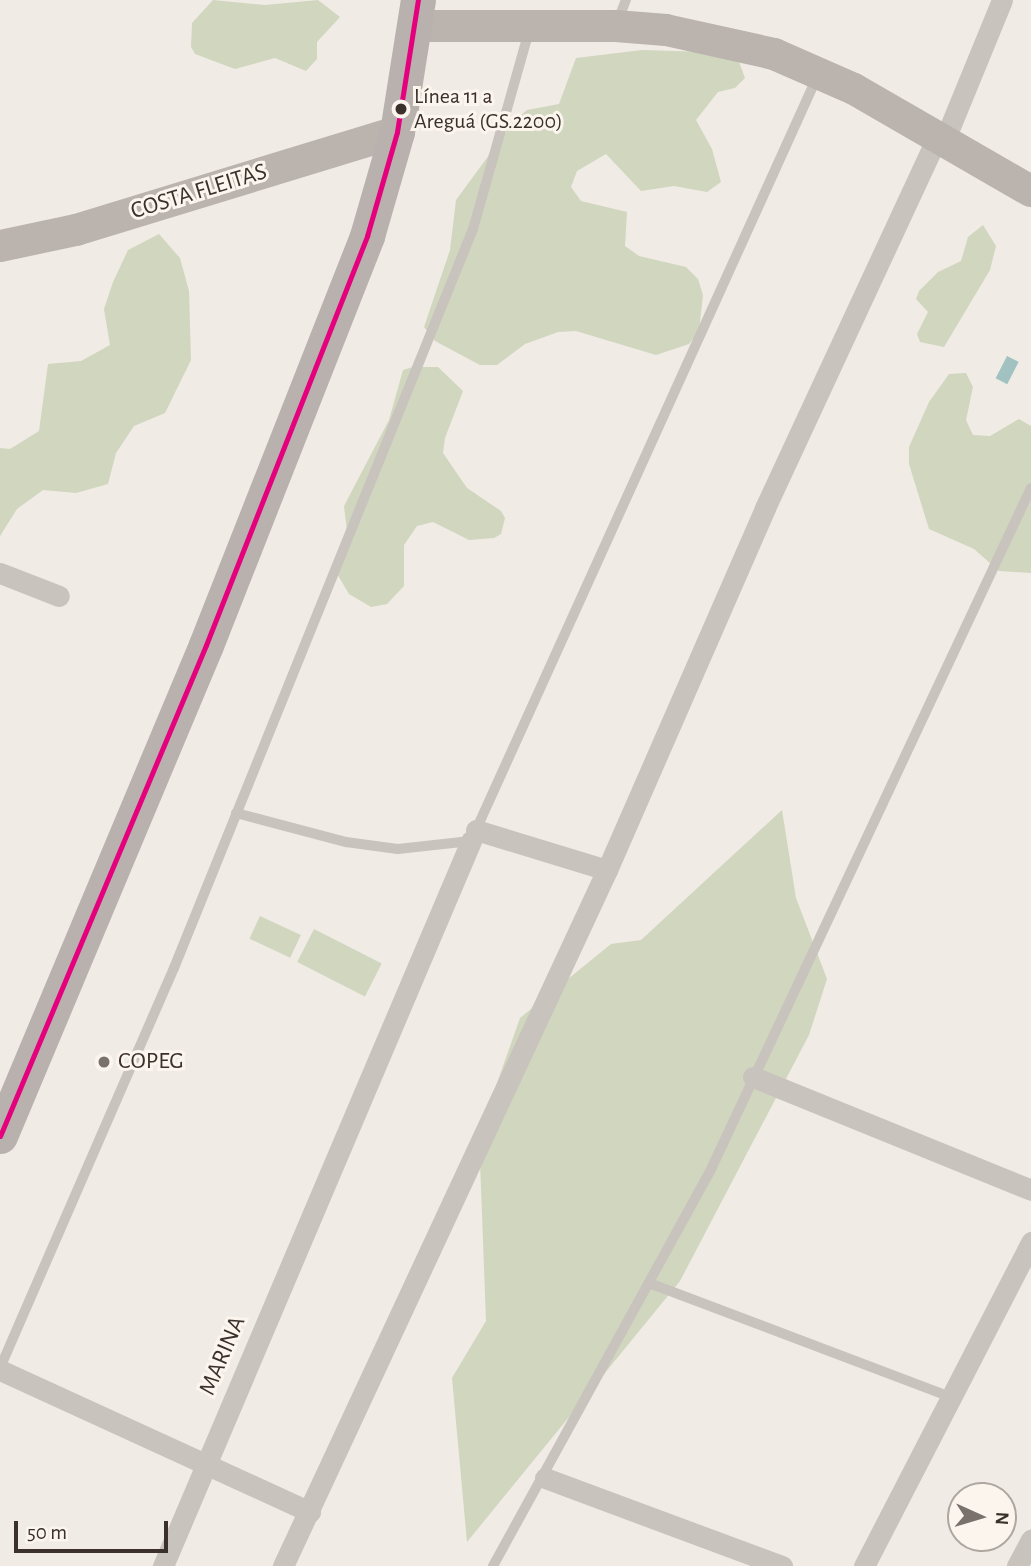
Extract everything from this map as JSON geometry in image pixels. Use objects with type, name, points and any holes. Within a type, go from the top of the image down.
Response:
[{"type":"main road","points":[[2,1125],[272,481],[367,236],[397,132],[417,13],[530,27],[621,13],[774,54],[819,73],[941,137],[1031,191]]},
{"type":"main road","name":"COSTA FLEITAS","points":[[0,246],[76,230],[397,132]]},
{"type":"street","points":[[284,1566],[607,870],[765,508],[941,137],[1002,0]]},
{"type":"street","points":[[0,573],[59,596]]},
{"type":"street","points":[[473,836],[607,870]]},
{"type":"street","name":"MARINA","points":[[163,1566],[473,836]]},
{"type":"street","points":[[753,1077],[1031,1191]]},
{"type":"street","points":[[869,1565],[950,1397],[1031,1242]]},
{"type":"street","points":[[0,1369],[310,1511]]},
{"type":"street","points":[[545,1478],[782,1566]]},
{"type":"street","points":[[1017,1566],[1031,1540]]},
{"type":"lane","points":[[0,1369],[236,813],[473,229],[530,27]]},
{"type":"lane","points":[[236,813],[346,842],[398,849],[473,836],[819,73]]},
{"type":"lane","points":[[493,1566],[545,1478],[712,1167],[1031,488]]},
{"type":"lane","points":[[649,1283],[950,1397]]},
{"type":"green space","points":[[213,0],[265,5],[318,0],[340,17],[317,42],[317,59],[306,71],[275,58],[235,69],[195,54],[191,47],[192,23]]},
{"type":"green space","points":[[642,50],[708,52],[739,62],[745,78],[735,88],[718,92],[696,120],[712,149],[721,182],[707,192],[674,186],[641,191],[606,154],[577,171],[571,187],[581,201],[627,212],[625,246],[639,256],[686,267],[698,279],[703,295],[699,331],[689,344],[656,355],[576,331],[558,332],[525,344],[497,365],[480,365],[435,341],[424,327],[450,250],[456,200],[514,121],[527,110],[559,104],[576,58]]},
{"type":"green space","points":[[983,225],[996,246],[990,270],[944,347],[920,342],[917,334],[928,312],[916,299],[919,291],[938,272],[961,261],[968,237]]},
{"type":"green space","points":[[159,234],[180,258],[189,291],[191,360],[165,413],[134,426],[116,453],[108,484],[76,493],[43,490],[17,509],[0,536],[0,448],[10,449],[39,431],[48,364],[81,361],[110,345],[104,309],[113,282],[128,250]]},
{"type":"green space","points":[[413,367],[438,367],[463,391],[445,438],[443,453],[467,488],[501,511],[505,518],[501,534],[494,538],[469,540],[433,522],[417,526],[404,545],[404,586],[387,604],[371,607],[349,594],[336,572],[347,531],[344,506],[389,420],[403,370]]},
{"type":"green space","points":[[966,373],[973,387],[966,420],[973,435],[990,436],[1019,419],[1031,426],[1031,573],[999,571],[974,549],[929,529],[909,464],[909,447],[929,402],[949,374]]},
{"type":"green space","points":[[782,810],[796,898],[827,979],[809,1035],[680,1281],[467,1542],[452,1378],[486,1321],[479,1134],[520,1018],[611,944],[641,940]]},
{"type":"green space","points":[[260,916],[301,935],[290,958],[249,939]]},
{"type":"green space","points":[[314,929],[382,964],[365,996],[297,962]]},
{"type":"water","points":[[1007,356],[1019,362],[1007,384],[996,378]]},
{"type":"transit line","points":[[0,1136],[206,645],[367,236],[397,132],[418,0]]},
{"type":"place","name":"Línea 11 a Areguá (GS.2200)","points":[[401,109]]},
{"type":"place","name":"COPEG","points":[[104,1062]]}]
